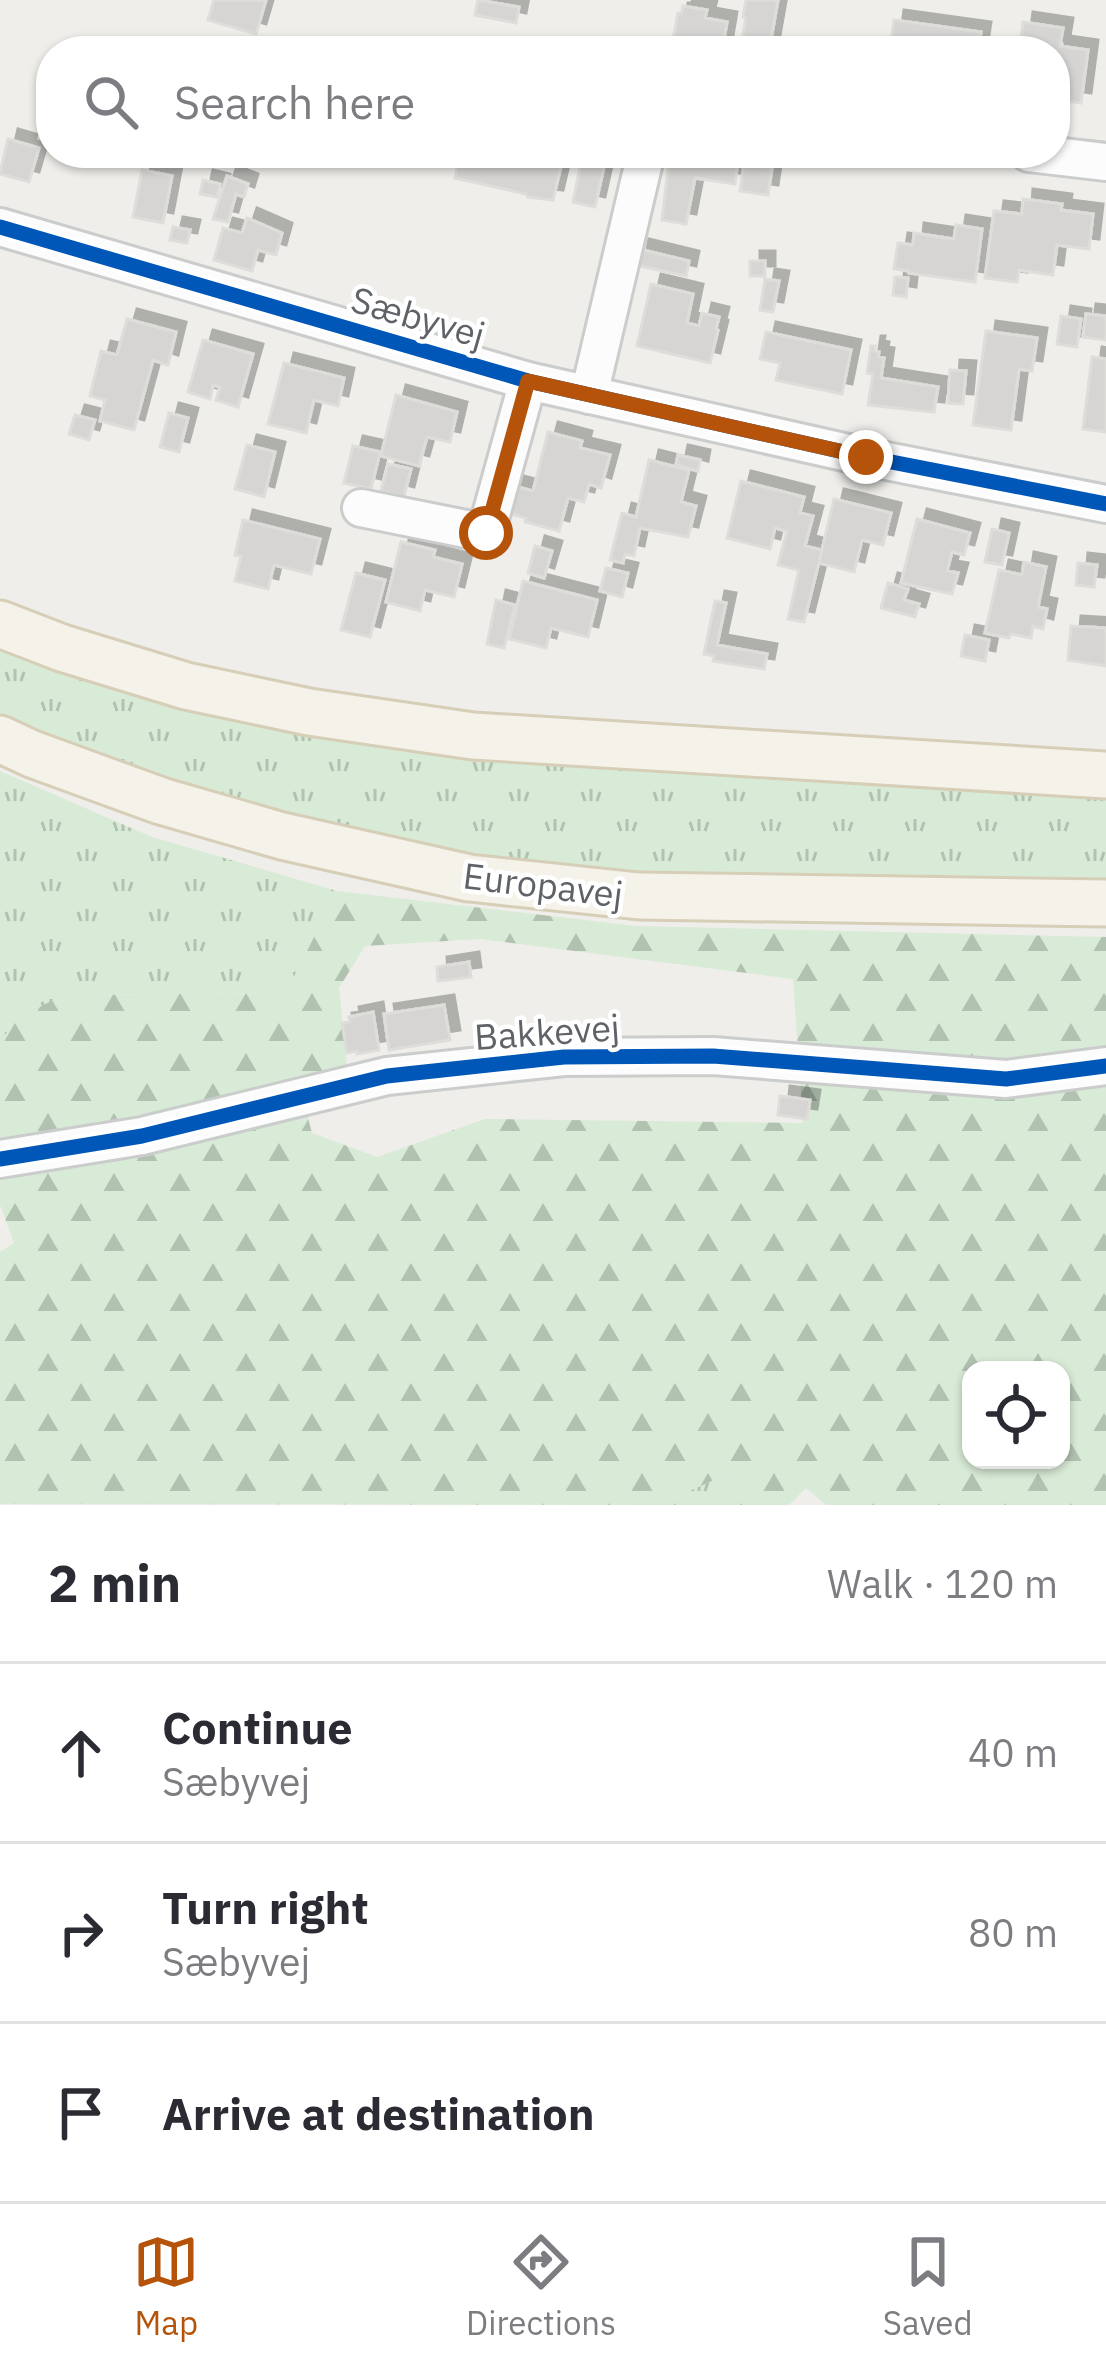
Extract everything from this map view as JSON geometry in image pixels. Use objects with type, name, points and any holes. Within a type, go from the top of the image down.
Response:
[{"type":"main road","points":[[0,624],[186,686],[308,712],[473,736],[1106,775]]},
{"type":"main road","name":"Europavej","points":[[0,739],[161,801],[282,836],[469,878],[639,896],[1106,903]]},
{"type":"street","points":[[1070,158],[1106,162]]},
{"type":"street","points":[[579,393],[619,168]]},
{"type":"street","points":[[579,393],[642,168]]},
{"type":"street","name":"Sæbyvej","points":[[0,227],[528,381],[866,457],[1106,504]]},
{"type":"street","points":[[361,508],[486,533],[528,381]]},
{"type":"street","name":"Bakkevej","points":[[0,1159],[142,1136],[387,1076],[564,1057],[712,1056],[1006,1078],[1106,1066]]},
{"type":"green space","points":[[0,645],[59,667],[1106,793],[1106,887],[759,884],[470,860],[187,790],[0,720]]},
{"type":"green space","points":[[0,771],[152,837],[337,891],[286,993],[63,995],[0,1046]]},
{"type":"green space","points":[[337,891],[636,926],[1106,937],[1106,1505],[826,1505],[806,1488],[789,1505],[735,1505],[737,1470],[687,1492],[684,1505],[0,1504],[0,1252],[14,1243],[0,1205],[0,1046],[12,1021],[63,995],[286,993]],"holes":[[[480,939],[793,979],[803,1123],[485,1119],[377,1157],[312,1133],[305,1107],[347,1066],[339,988],[365,946]]]},
{"type":"green space","points":[[738,1470],[735,1505],[684,1505],[686,1492]]},
{"type":"building","points":[[214,0],[266,0],[256,34],[208,20]]},
{"type":"building","points":[[478,0],[519,7],[516,23],[475,15]]},
{"type":"building","points":[[746,0],[778,0],[772,36],[743,36]]},
{"type":"building","points":[[683,6],[707,10],[705,18],[727,22],[725,36],[674,36],[678,13]]},
{"type":"building","points":[[894,20],[981,32],[980,36],[892,36]]},
{"type":"building","points":[[1023,22],[1063,28],[1062,36],[1021,36]]},
{"type":"building","points":[[1070,47],[1088,50],[1081,103],[1070,101]]},
{"type":"building","points":[[8,139],[36,147],[29,182],[0,174]]},
{"type":"building","points":[[457,168],[561,168],[553,200],[455,178]]},
{"type":"building","points":[[580,168],[604,168],[595,207],[573,202]]},
{"type":"building","points":[[668,168],[737,168],[735,184],[695,178],[686,224],[662,220]]},
{"type":"building","points":[[743,168],[772,168],[768,195],[740,191]]},
{"type":"building","points":[[142,170],[172,176],[163,223],[133,217]]},
{"type":"building","points":[[227,176],[248,184],[244,197],[236,194],[228,222],[213,219]]},
{"type":"building","points":[[203,180],[220,184],[217,197],[200,194]]},
{"type":"building","points":[[1023,199],[1093,214],[1089,249],[1057,245],[1053,275],[1019,270],[1017,282],[985,278],[994,211],[1022,214]]},
{"type":"building","points":[[247,218],[282,233],[276,255],[258,250],[252,271],[214,260],[223,228],[242,233]]},
{"type":"building","points":[[956,225],[982,229],[975,282],[894,269],[898,243],[913,245],[914,233],[954,239]]},
{"type":"building","points":[[173,227],[190,230],[187,243],[170,240]]},
{"type":"building","points":[[639,249],[689,261],[686,276],[636,265]]},
{"type":"building","points":[[750,261],[765,261],[765,276],[750,276]]},
{"type":"building","points":[[895,277],[908,278],[906,297],[893,295]]},
{"type":"building","points":[[765,279],[779,281],[773,312],[760,310]]},
{"type":"building","points":[[651,284],[693,294],[687,323],[699,326],[702,313],[719,317],[710,363],[637,346]]},
{"type":"building","points":[[1086,314],[1106,316],[1106,340],[1083,337]]},
{"type":"building","points":[[1061,316],[1081,319],[1077,347],[1057,344]]},
{"type":"building","points":[[127,319],[176,332],[168,365],[153,360],[134,430],[100,421],[105,400],[90,396],[101,351],[117,355]]},
{"type":"building","points":[[986,331],[1037,338],[1032,371],[1019,369],[1011,430],[973,425]]},
{"type":"building","points":[[766,332],[851,350],[842,394],[776,380],[780,363],[760,359]]},
{"type":"building","points":[[203,340],[253,354],[238,407],[216,400],[220,387],[213,385],[210,399],[188,392]]},
{"type":"building","points":[[871,346],[884,358],[881,378],[938,387],[934,412],[868,405]]},
{"type":"building","points":[[1092,357],[1106,359],[1106,432],[1083,429]]},
{"type":"building","points":[[284,363],[344,378],[338,406],[314,400],[306,433],[268,424]]},
{"type":"building","points":[[950,370],[966,371],[963,404],[948,403]]},
{"type":"building","points":[[396,395],[457,412],[450,442],[427,437],[419,466],[381,456]]},
{"type":"building","points":[[169,413],[188,418],[179,452],[160,447]]},
{"type":"building","points":[[75,415],[95,420],[89,440],[69,434]]},
{"type":"building","points":[[548,432],[582,441],[580,448],[610,455],[601,488],[589,484],[584,502],[568,498],[559,531],[507,513],[514,486],[533,491]]},
{"type":"building","points":[[247,445],[275,452],[264,497],[235,489]]},
{"type":"building","points":[[353,446],[380,452],[371,489],[344,483]]},
{"type":"building","points":[[678,455],[700,460],[698,471],[676,465]]},
{"type":"building","points":[[649,460],[689,470],[681,502],[696,506],[688,537],[640,528],[634,556],[625,554],[623,563],[610,560],[622,513],[636,517]]},
{"type":"building","points":[[388,464],[411,469],[404,497],[381,491]]},
{"type":"building","points":[[741,481],[804,497],[800,513],[813,516],[805,546],[822,550],[804,622],[788,619],[799,570],[778,565],[787,531],[775,528],[770,549],[727,538]]},
{"type":"building","points":[[834,499],[891,513],[883,545],[862,540],[854,572],[819,563]]},
{"type":"building","points":[[917,519],[970,533],[964,555],[952,552],[947,571],[958,573],[952,594],[901,583]]},
{"type":"building","points":[[243,520],[320,539],[311,574],[274,565],[268,589],[235,581]]},
{"type":"building","points":[[992,529],[1009,533],[1002,565],[985,562]]},
{"type":"building","points":[[401,542],[435,550],[433,557],[462,564],[454,597],[425,590],[420,611],[386,602]]},
{"type":"building","points":[[535,546],[552,551],[544,578],[528,573]]},
{"type":"building","points":[[1024,562],[1046,567],[1038,607],[1047,609],[1043,629],[1033,626],[1031,638],[985,633],[999,570],[1022,575]]},
{"type":"building","points":[[1078,563],[1097,565],[1094,587],[1076,585]]},
{"type":"building","points":[[606,568],[628,573],[622,597],[600,591]]},
{"type":"building","points":[[356,573],[385,580],[370,637],[341,630]]},
{"type":"building","points":[[523,581],[597,600],[588,637],[551,628],[546,648],[509,639]]},
{"type":"building","points":[[888,583],[908,589],[904,600],[919,604],[915,617],[881,608]]},
{"type":"building","points":[[496,600],[515,605],[504,648],[487,644]]},
{"type":"building","points":[[715,601],[726,603],[717,645],[767,654],[764,669],[713,661],[714,656],[704,654]]},
{"type":"building","points":[[1071,626],[1106,628],[1106,666],[1068,660]]},
{"type":"building","points":[[965,635],[989,640],[985,661],[961,656]]},
{"type":"building","points":[[469,962],[471,977],[438,981],[437,967]]},
{"type":"building","points":[[444,1005],[450,1040],[389,1050],[384,1014]]},
{"type":"building","points":[[373,1012],[379,1050],[347,1053],[342,1023]]},
{"type":"building","points":[[780,1096],[810,1100],[807,1119],[778,1115]]},
{"type":"cycle path","points":[[0,227],[528,381],[866,457],[1106,504]]},
{"type":"cycle path","points":[[0,1159],[142,1136],[387,1076],[564,1057],[713,1056],[1006,1079],[1106,1066]]},
{"type":"route","points":[[486,533],[528,381],[866,457]]}]
